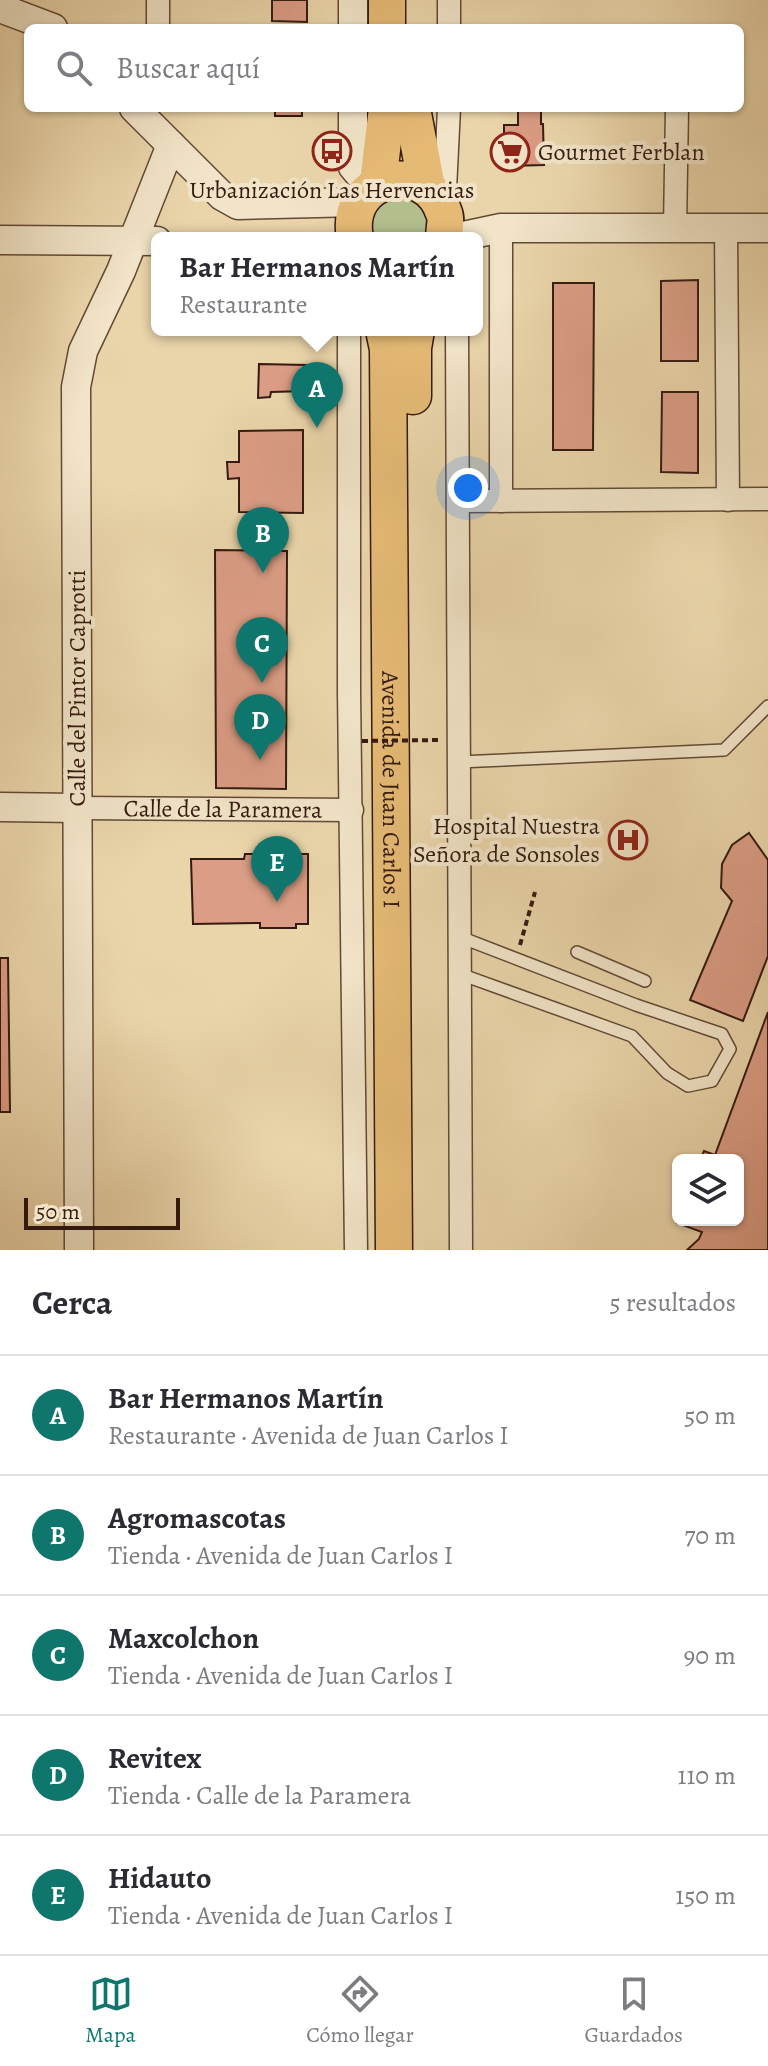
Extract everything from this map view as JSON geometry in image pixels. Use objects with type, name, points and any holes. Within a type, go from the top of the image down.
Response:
[{"type":"highway","points":[[387,0],[387,24]]},
{"type":"highway","points":[[411,0],[411,24]]},
{"type":"highway","points":[[354,232],[353,223],[369,191],[386,112]]},
{"type":"highway","points":[[413,112],[443,218]]},
{"type":"highway","points":[[369,191],[403,178],[443,218]]},
{"type":"highway","name":"Avenida de Juan Carlos I","points":[[385,336],[388,349],[394,1250]]},
{"type":"highway","name":"Avenida de Juan Carlos I","points":[[415,336],[419,1250]]},
{"type":"street","points":[[158,0],[158,24]]},
{"type":"street","points":[[353,0],[353,24]]},
{"type":"street","points":[[449,0],[449,24]]},
{"type":"street","points":[[0,8],[42,24]]},
{"type":"street","points":[[140,112],[162,128],[222,196],[238,205],[369,191],[353,167],[353,112]]},
{"type":"street","points":[[449,112],[443,218],[501,228],[768,228]]},
{"type":"street","points":[[675,228],[677,112]]},
{"type":"street","name":"Calle del Pintor Caprotti","points":[[79,1250],[76,387],[83,351],[146,241],[162,128]]},
{"type":"street","points":[[501,228],[501,501]]},
{"type":"street","points":[[726,228],[728,500]]},
{"type":"street","points":[[0,240],[146,241]]},
{"type":"street","name":"Avenida de Juan Carlos I","points":[[349,336],[356,1250]]},
{"type":"street","points":[[457,336],[461,1250]]},
{"type":"street","points":[[458,501],[768,499]]},
{"type":"street","name":"Calle de la Paramera","points":[[0,807],[352,810]]},
{"type":"lane","points":[[459,762],[724,750],[768,706]]},
{"type":"lane","points":[[460,937],[636,1005],[722,1034],[730,1049],[712,1081],[688,1086],[667,1073],[632,1036],[460,974]]},
{"type":"lane","points":[[577,952],[645,981]]},
{"type":"path","points":[[362,741],[439,740]]},
{"type":"path","points":[[516,959],[535,892]]},
{"type":"green space","points":[[400,194],[420,205],[428,216],[427,232],[371,232],[371,216],[386,200]]},
{"type":"building","points":[[272,0],[307,0],[307,22],[272,21]]},
{"type":"building","points":[[275,112],[302,112],[302,116],[275,116]]},
{"type":"building","points":[[518,112],[541,112],[544,165],[504,166],[504,125],[518,125]]},
{"type":"building","points":[[698,280],[698,361],[661,361],[661,281]]},
{"type":"building","points":[[553,283],[594,283],[593,450],[553,450]]},
{"type":"building","points":[[259,364],[307,365],[307,391],[271,392],[270,397],[258,398]]},
{"type":"building","points":[[662,392],[698,392],[698,473],[661,472]]},
{"type":"building","points":[[303,430],[303,513],[239,512],[239,478],[228,479],[227,462],[239,462],[239,431]]},
{"type":"building","points":[[215,550],[287,551],[286,789],[216,788]]},
{"type":"building","points":[[749,833],[768,860],[768,956],[743,1021],[690,1000],[732,901],[721,888],[722,864],[732,845]]},
{"type":"building","points":[[245,854],[261,854],[261,860],[291,861],[291,854],[308,854],[308,924],[296,924],[296,928],[260,928],[260,923],[193,924],[191,859],[244,859]]},
{"type":"building","points":[[0,958],[8,958],[10,1112],[0,1112]]},
{"type":"building","points":[[768,1012],[768,1250],[687,1250],[702,1232],[685,1226],[744,1226],[744,1154],[715,1154]]},
{"type":"place","name":"Urbanización Las Hervencias","points":[[332,151]]},
{"type":"place","name":"Gourmet Ferblan","points":[[510,152]]},
{"type":"place","name":"Bar Hermanos Martín","points":[[317,428]]},
{"type":"place","name":"Agromascotas","points":[[263,573]]},
{"type":"place","name":"Maxcolchon","points":[[262,683]]},
{"type":"place","name":"Revitex","points":[[260,760]]},
{"type":"place","name":"Hospital Nuestra Señora de Sonsoles","points":[[628,840]]},
{"type":"place","name":"Hidauto","points":[[277,902]]}]
